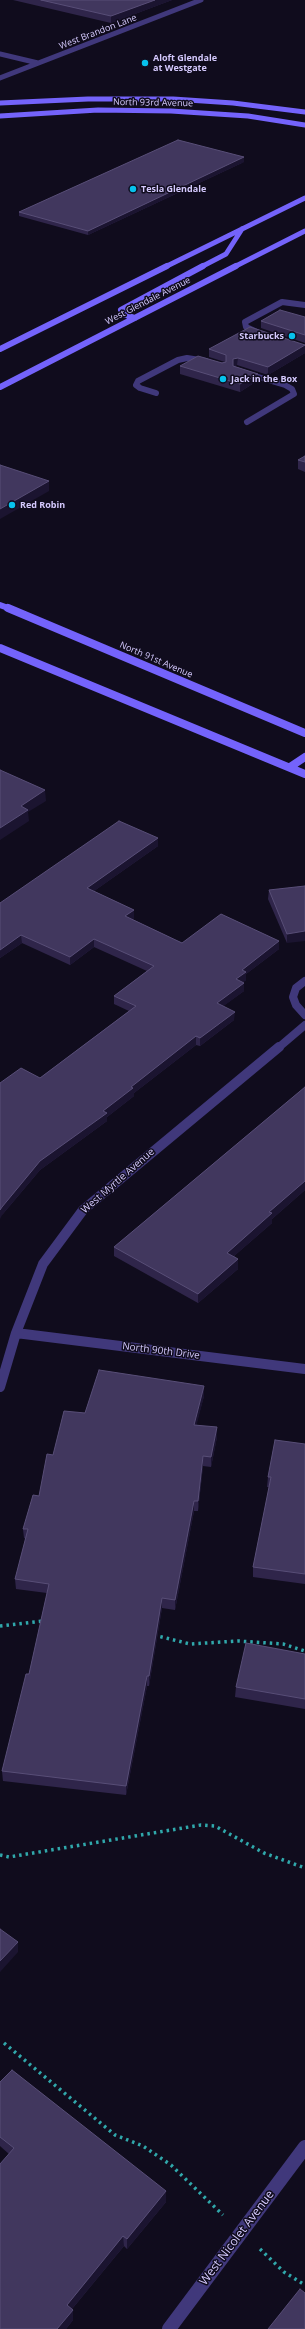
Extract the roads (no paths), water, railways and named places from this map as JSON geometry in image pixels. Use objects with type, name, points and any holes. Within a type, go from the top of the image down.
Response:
[{"type":"main road","name":"North 93rd Avenue","points":[[0,103],[88,99],[173,99],[234,103],[305,112]]},
{"type":"main road","name":"North 93rd Avenue","points":[[0,116],[98,110],[171,111],[248,116],[305,125]]},
{"type":"main road","points":[[0,349],[305,198]]},
{"type":"main road","points":[[135,318],[124,314],[121,310],[226,254],[242,229]]},
{"type":"main road","name":"West Glendale Avenue","points":[[0,387],[305,231]]},
{"type":"main road","name":"North 91st Avenue","points":[[0,605],[305,733]]},
{"type":"main road","points":[[0,648],[305,774]]},
{"type":"main road","points":[[290,767],[305,758]]},
{"type":"street","name":"West Brandon Lane","points":[[0,78],[201,0]]},
{"type":"street","points":[[0,54],[38,64]]},
{"type":"street","points":[[265,335],[246,327],[245,322],[282,302],[305,305]]},
{"type":"street","points":[[156,393],[140,388],[136,385],[138,381],[178,360],[196,358],[216,364]]},
{"type":"street","points":[[236,370],[285,385],[292,389],[294,394],[247,422]]},
{"type":"street","points":[[305,981],[296,988],[294,997],[296,1005],[305,1015]]},
{"type":"street","name":"West Myrtle Avenue","points":[[0,1388],[16,1333],[42,1264],[83,1210],[305,1025]]},
{"type":"street","name":"North 90th Drive","points":[[16,1333],[305,1369]]},
{"type":"street","name":"West Nicolet Avenue","points":[[169,2329],[305,2147]]},
{"type":"place","name":"Aloft Glendale at Westgate","points":[[145,63]]},
{"type":"place","name":"Tesla Glendale","points":[[133,189]]},
{"type":"place","name":"Starbucks","points":[[292,336]]},
{"type":"place","name":"Jack in the Box","points":[[223,379]]},
{"type":"place","name":"Red Robin","points":[[12,505]]}]
